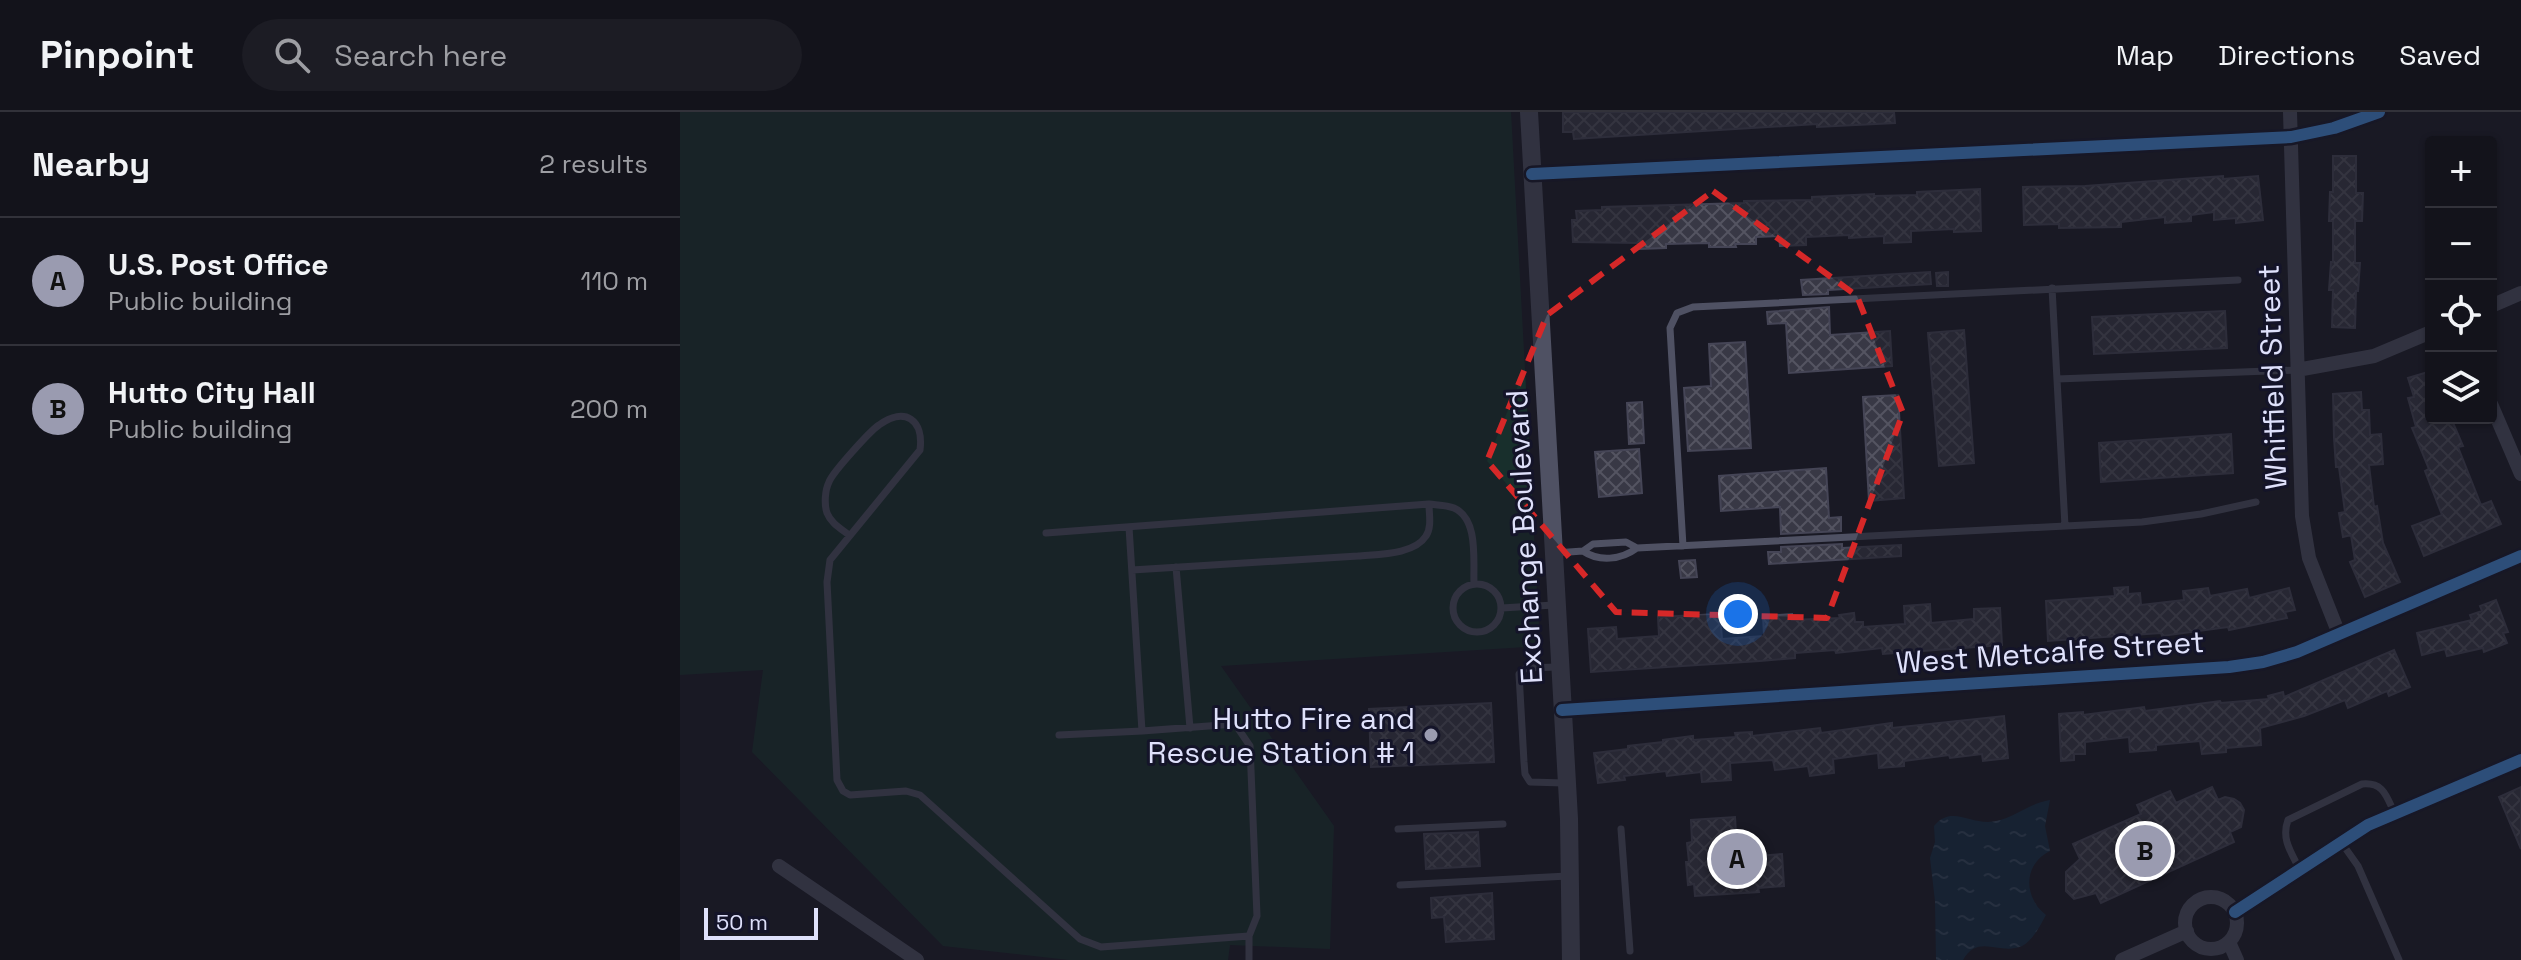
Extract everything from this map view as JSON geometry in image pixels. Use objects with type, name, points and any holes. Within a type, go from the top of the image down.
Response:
[{"type":"street","name":"Exchange Boulevard","points":[[1529,112],[1567,783],[1571,960]]},
{"type":"street","name":"Whitfield Street","points":[[2290,112],[2302,516],[2309,558],[2339,634]]},
{"type":"street","points":[[1532,174],[2291,137],[2334,128],[2379,112]]},
{"type":"street","points":[[2497,303],[2521,293]]},
{"type":"street","points":[[2297,370],[2374,356],[2425,335]]},
{"type":"street","points":[[2497,418],[2521,474]]},
{"type":"street","name":"West Metcalfe Street","points":[[1562,710],[2229,667],[2263,662],[2297,652],[2521,556]]},
{"type":"street","points":[[2235,912],[2341,842],[2394,812],[2521,760]]},
{"type":"street","points":[[779,866],[917,960]]},
{"type":"street","points":[[2215,897],[2235,912],[2237,928],[2229,942],[2216,954],[2197,944],[2187,931],[2187,914],[2198,900],[2215,897]]},
{"type":"street","points":[[2122,960],[2187,931]]},
{"type":"street","points":[[2229,942],[2237,960]]},
{"type":"lane","points":[[1683,546],[1670,328],[1677,313],[1693,307],[2238,280]]},
{"type":"lane","points":[[2052,288],[2065,526]]},
{"type":"lane","points":[[2057,379],[2297,370]]},
{"type":"lane","points":[[849,535],[834,523],[826,511],[825,494],[829,479],[878,425],[893,418],[908,417],[919,425],[922,437],[920,450],[830,560],[827,582],[837,780],[843,791],[850,795],[906,791],[920,795],[1080,939],[1101,947],[1249,936]]},
{"type":"lane","points":[[1553,553],[1583,551],[1593,544],[1626,542],[1637,548],[2157,520],[2256,502]]},
{"type":"lane","points":[[1132,570],[1394,552],[1416,546],[1426,536],[1429,504]]},
{"type":"lane","points":[[1046,533],[1429,504],[1453,507],[1466,516],[1470,528],[1474,584]]},
{"type":"lane","points":[[1129,527],[1142,731]]},
{"type":"lane","points":[[1583,551],[1594,559],[1626,556],[1637,548]]},
{"type":"lane","points":[[1176,567],[1190,728]]},
{"type":"lane","points":[[1474,584],[1483,584],[1496,593],[1502,608],[1497,623],[1475,633],[1461,627],[1453,613],[1455,597],[1474,584]]},
{"type":"lane","points":[[1502,608],[1556,605]]},
{"type":"lane","points":[[1560,667],[1526,668],[1519,674],[1525,774],[1530,782],[1567,783]]},
{"type":"lane","points":[[1059,735],[1235,724],[1250,746],[1257,916],[1249,936],[1249,960]]},
{"type":"lane","points":[[2300,870],[2286,841],[2284,830],[2288,820],[2362,784],[2373,783],[2383,787],[2394,812]]},
{"type":"lane","points":[[1398,829],[1503,824]]},
{"type":"lane","points":[[1621,829],[1630,951]]},
{"type":"lane","points":[[2341,842],[2358,866],[2399,960]]},
{"type":"lane","points":[[1400,885],[1570,876]]},
{"type":"highlighted area","points":[[1713,191],[1857,296],[1903,413],[1827,618],[1616,612],[1487,461],[1547,315]]},
{"type":"green space","points":[[680,112],[1511,112],[1540,646],[1221,666],[1334,826],[1330,949],[1230,945],[1228,960],[1069,960],[943,946],[752,752],[763,670],[680,675]]},
{"type":"water","points":[[2050,800],[2045,826],[2050,851],[2034,865],[2029,882],[2033,900],[2046,915],[2036,932],[2022,946],[2006,949],[1982,946],[1969,952],[1963,960],[1936,960],[1935,901],[1930,858],[1935,842],[1934,826],[1940,820],[1953,816],[1997,821]]},
{"type":"building","points":[[1563,112],[1894,112],[1895,123],[1817,127],[1817,124],[1574,139],[1573,132],[1563,132]]},
{"type":"building","points":[[2333,156],[2356,156],[2356,193],[2363,193],[2362,221],[2355,221],[2355,263],[2360,263],[2355,328],[2332,327],[2333,290],[2329,290],[2333,221],[2329,221]]},
{"type":"building","points":[[2223,176],[2223,179],[2258,176],[2263,220],[2236,223],[2236,218],[2214,220],[2214,212],[2191,215],[2191,221],[2165,223],[2165,217],[2121,222],[2121,227],[2024,225],[2023,187],[2085,186]]},
{"type":"building","points":[[1980,189],[1981,231],[1911,231],[1911,242],[1884,243],[1884,236],[1849,238],[1849,235],[1806,237],[1806,245],[1780,246],[1779,236],[1756,237],[1756,244],[1735,244],[1736,247],[1709,247],[1709,243],[1666,244],[1666,248],[1639,249],[1639,243],[1573,242],[1572,220],[1577,220],[1576,211],[1602,210],[1602,207],[1812,200],[1812,197],[1874,194],[1917,195],[1917,192]]},
{"type":"building","points":[[1930,272],[1931,284],[1828,290],[1828,294],[1803,295],[1801,280]]},
{"type":"building","points":[[1948,272],[1948,286],[1937,286],[1936,273]]},
{"type":"building","points":[[1829,307],[1830,335],[1890,331],[1892,366],[1789,373],[1786,323],[1768,324],[1767,312]]},
{"type":"building","points":[[2225,311],[2227,348],[2094,354],[2092,317]]},
{"type":"building","points":[[1964,330],[1974,463],[1939,466],[1928,333]]},
{"type":"building","points":[[1745,342],[1751,448],[1688,451],[1684,388],[1711,386],[1709,344]]},
{"type":"building","points":[[2425,373],[2425,424],[2454,424],[2463,446],[2458,447],[2481,505],[2491,501],[2501,524],[2424,556],[2412,526],[2442,515],[2425,471],[2429,469],[2412,428],[2416,427],[2408,398],[2414,397],[2408,378]]},
{"type":"building","points":[[2361,392],[2362,410],[2369,410],[2370,435],[2381,434],[2383,464],[2369,465],[2374,507],[2377,506],[2383,543],[2400,582],[2365,597],[2350,562],[2355,560],[2351,535],[2343,537],[2339,513],[2345,512],[2339,467],[2336,467],[2333,394]]},
{"type":"building","points":[[1898,395],[1904,498],[1869,501],[1863,397]]},
{"type":"building","points":[[1642,402],[1644,443],[1629,444],[1627,403]]},
{"type":"building","points":[[2231,434],[2233,473],[2101,482],[2099,443]]},
{"type":"building","points":[[1639,449],[1642,493],[1599,497],[1595,452]]},
{"type":"building","points":[[1826,468],[1829,518],[1841,517],[1841,531],[1781,534],[1780,507],[1721,511],[1719,476]]},
{"type":"building","points":[[1842,544],[1842,548],[1901,545],[1901,556],[1769,564],[1768,552],[1781,552],[1781,547]]},
{"type":"building","points":[[1695,560],[1697,577],[1681,578],[1679,561]]},
{"type":"building","points":[[2128,587],[2128,594],[2140,593],[2141,605],[2184,600],[2183,591],[2208,588],[2210,596],[2247,589],[2249,598],[2289,588],[2295,610],[2285,612],[2287,618],[2229,630],[2228,627],[2162,636],[2161,633],[2048,641],[2046,601],[2115,596],[2114,588]]},
{"type":"building","points":[[2496,600],[2508,632],[2503,633],[2507,643],[2484,652],[2483,648],[2447,656],[2445,649],[2422,655],[2417,633],[2472,620],[2470,615],[2482,611],[2480,606]]},
{"type":"building","points":[[1930,604],[1931,623],[1974,619],[1974,609],[2000,608],[2002,645],[1883,654],[1882,648],[1836,653],[1835,650],[1795,653],[1795,658],[1591,672],[1588,629],[1616,627],[1617,639],[1659,636],[1658,617],[1720,614],[1722,639],[1764,636],[1763,616],[1792,614],[1792,620],[1840,618],[1839,615],[1854,613],[1855,622],[1863,622],[1863,627],[1905,624],[1904,606]]},
{"type":"building","points":[[2394,650],[2410,687],[2389,696],[2387,691],[2348,708],[2345,700],[2260,728],[2261,745],[2202,754],[2200,741],[2156,745],[2156,750],[2130,752],[2129,737],[2085,742],[2085,754],[2074,754],[2074,760],[2061,761],[2059,714],[2083,712],[2083,715],[2144,707],[2145,711],[2220,701],[2269,699],[2268,696],[2283,692],[2284,697]]},
{"type":"building","name":"Hutto Fire and Rescue Station # 1","points":[[1491,703],[1494,762],[1371,767],[1369,709]]},
{"type":"building","points":[[2004,716],[2008,758],[1983,761],[1982,754],[1950,758],[1949,755],[1904,761],[1904,766],[1879,768],[1878,753],[1833,759],[1834,773],[1810,776],[1808,766],[1775,770],[1773,760],[1730,763],[1731,780],[1702,782],[1701,772],[1667,776],[1666,771],[1598,783],[1594,753],[1693,736],[1693,740],[1736,737],[1735,733],[1752,732],[1752,736],[1820,728],[1821,733],[1892,723],[1892,728]]},
{"type":"building","points":[[2212,787],[2218,800],[2225,797],[2234,799],[2244,810],[2241,827],[2230,832],[2234,842],[2101,903],[2096,893],[2074,899],[2066,891],[2066,872],[2080,859],[2073,844],[2141,814],[2137,805],[2170,791],[2176,803]]},
{"type":"building","points":[[2521,787],[2521,849],[2499,797]]},
{"type":"building","points":[[1735,817],[1737,850],[1756,849],[1757,856],[1782,854],[1784,886],[1758,888],[1759,892],[1695,896],[1694,884],[1688,885],[1686,862],[1689,862],[1687,843],[1692,842],[1691,820]]},
{"type":"building","points":[[1478,832],[1480,866],[1426,869],[1424,834]]},
{"type":"building","points":[[1492,893],[1494,939],[1446,942],[1444,917],[1432,918],[1431,898]]},
{"type":"cycle path","points":[[1532,174],[2291,137],[2334,128],[2379,112]]},
{"type":"cycle path","points":[[1562,710],[2229,667],[2263,662],[2297,652],[2521,556]]},
{"type":"cycle path","points":[[2235,912],[2368,825],[2521,760]]},
{"type":"place","name":"Hutto Fire and Rescue Station # 1","points":[[1431,735]]},
{"type":"place","name":"Hutto City Hall","points":[[2145,851]]},
{"type":"place","name":"U.S. Post Office","points":[[1737,859]]}]
